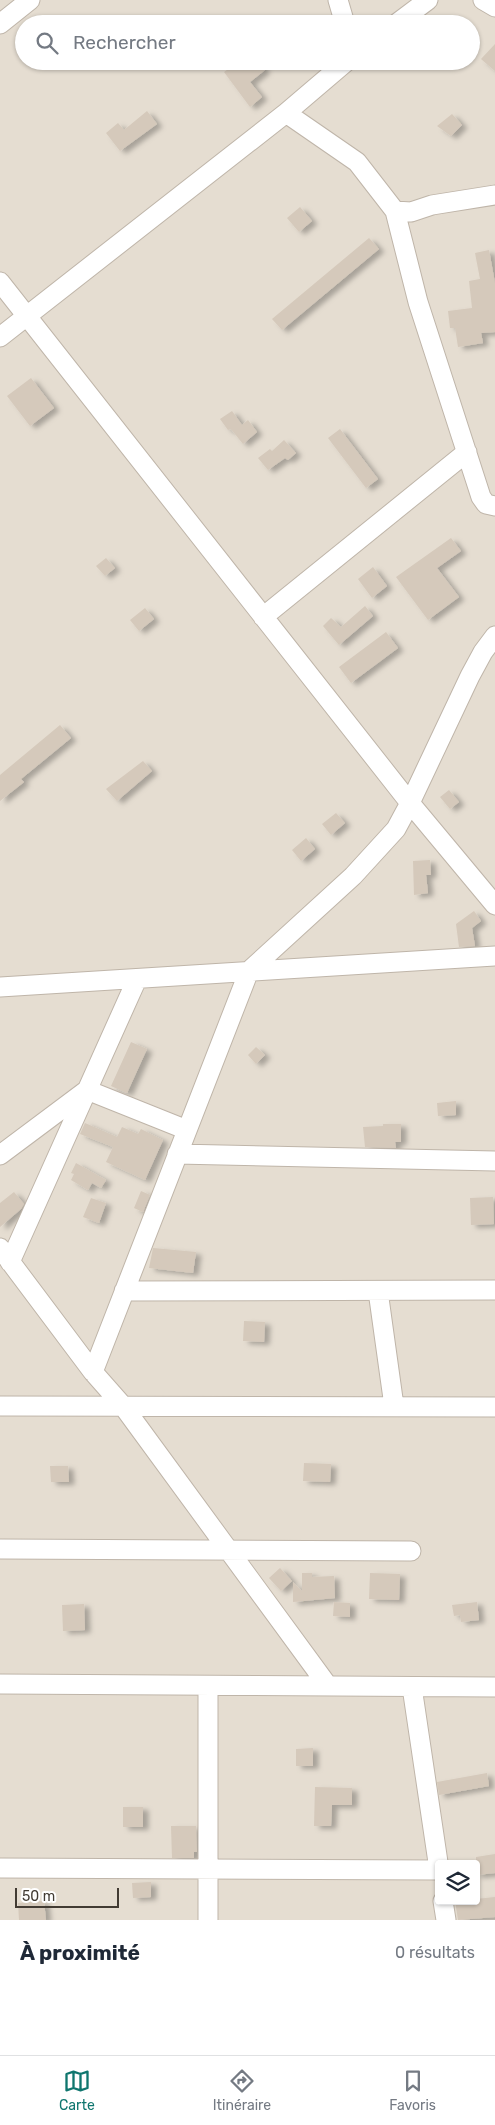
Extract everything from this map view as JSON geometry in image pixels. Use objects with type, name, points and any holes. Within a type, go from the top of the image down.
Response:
[{"type":"street","points":[[0,24],[30,0]]},
{"type":"street","points":[[338,0],[342,15]]},
{"type":"street","points":[[408,15],[428,0]]},
{"type":"street","points":[[483,0],[495,7]]},
{"type":"street","points":[[0,338],[286,113],[336,70]]},
{"type":"street","points":[[286,113],[357,162],[395,211],[420,311],[481,497],[486,504],[495,506]]},
{"type":"street","points":[[395,211],[411,212],[432,205],[495,195]]},
{"type":"street","points":[[0,282],[410,803],[495,905]]},
{"type":"street","points":[[263,617],[467,452]]},
{"type":"street","points":[[93,1372],[249,971],[353,876],[396,829],[482,652],[495,636]]},
{"type":"street","points":[[0,987],[495,956]]},
{"type":"street","points":[[137,979],[87,1090],[5,1255],[93,1372],[123,1406],[328,1686]]},
{"type":"street","points":[[87,1090],[187,1130]]},
{"type":"street","points":[[0,1155],[87,1090]]},
{"type":"street","points":[[178,1154],[495,1161]]},
{"type":"street","points":[[124,1291],[495,1290]]},
{"type":"street","points":[[378,1291],[394,1406]]},
{"type":"street","points":[[0,1406],[495,1407]]},
{"type":"street","points":[[0,1549],[411,1551]]},
{"type":"street","points":[[0,1684],[495,1687]]},
{"type":"street","points":[[208,1686],[208,1920]]},
{"type":"street","points":[[412,1687],[438,1860]]},
{"type":"street","points":[[0,1868],[435,1870]]},
{"type":"street","points":[[444,1905],[446,1920]]},
{"type":"shaded area","points":[[0,0],[495,0],[495,1920],[0,1920]]},
{"type":"building","points":[[495,44],[495,71],[481,59]]},
{"type":"building","points":[[227,70],[265,70],[250,82],[262,97],[250,107],[224,72]]},
{"type":"building","points":[[147,111],[157,124],[120,151],[106,133],[118,123],[124,130]]},
{"type":"building","points":[[452,114],[462,125],[451,136],[437,126]]},
{"type":"building","points":[[300,207],[312,221],[299,232],[287,218]]},
{"type":"building","points":[[369,238],[379,249],[282,330],[272,319]]},
{"type":"building","points":[[489,250],[495,283],[495,332],[481,333],[483,343],[458,347],[455,328],[450,328],[448,311],[472,308],[469,281],[480,279],[475,253]]},
{"type":"building","points":[[31,378],[54,408],[30,426],[7,396]]},
{"type":"building","points":[[232,411],[242,425],[248,420],[257,432],[243,444],[231,429],[228,430],[220,419]]},
{"type":"building","points":[[340,429],[378,479],[366,488],[328,438]]},
{"type":"building","points":[[284,440],[296,453],[288,460],[285,458],[268,470],[258,458],[270,449],[272,451]]},
{"type":"building","points":[[451,538],[461,551],[437,568],[459,597],[428,620],[396,577]]},
{"type":"building","points":[[106,558],[115,568],[105,576],[96,566]]},
{"type":"building","points":[[373,567],[387,586],[372,598],[358,579]]},
{"type":"building","points":[[365,606],[373,616],[339,645],[323,626],[331,618],[341,627]]},
{"type":"building","points":[[145,608],[154,619],[139,631],[130,620]]},
{"type":"building","points":[[386,632],[398,648],[351,683],[339,667]]},
{"type":"building","points":[[60,725],[71,738],[21,779],[24,782],[0,801],[0,775]]},
{"type":"building","points":[[143,761],[152,771],[117,801],[106,789]]},
{"type":"building","points":[[449,790],[459,802],[450,809],[440,797]]},
{"type":"building","points":[[336,813],[345,823],[331,835],[322,824]]},
{"type":"building","points":[[306,838],[315,849],[301,861],[292,850]]},
{"type":"building","points":[[430,860],[431,875],[426,875],[428,893],[414,895],[413,861]]},
{"type":"building","points":[[474,911],[481,921],[472,928],[475,946],[459,947],[456,924]]},
{"type":"building","points":[[131,1042],[147,1049],[127,1093],[111,1086]]},
{"type":"building","points":[[256,1047],[265,1055],[256,1064],[248,1055]]},
{"type":"building","points":[[456,1101],[456,1115],[438,1116],[437,1103]]},
{"type":"building","points":[[85,1123],[117,1137],[122,1127],[138,1134],[141,1129],[163,1140],[145,1180],[106,1162],[113,1147],[80,1134]]},
{"type":"building","points":[[383,1124],[401,1124],[401,1142],[395,1142],[396,1148],[365,1147],[363,1127],[383,1126]]},
{"type":"building","points":[[76,1163],[106,1180],[101,1188],[92,1183],[88,1190],[71,1180],[74,1174],[71,1173]]},
{"type":"building","points":[[141,1191],[150,1195],[143,1212],[134,1208]]},
{"type":"building","points":[[14,1192],[24,1204],[21,1209],[0,1227],[0,1203]]},
{"type":"building","points":[[493,1197],[494,1224],[471,1225],[470,1198]]},
{"type":"building","points":[[91,1198],[106,1203],[99,1223],[83,1217]]},
{"type":"building","points":[[153,1248],[196,1252],[193,1273],[149,1268]]},
{"type":"building","points":[[244,1321],[265,1322],[264,1342],[243,1341]]},
{"type":"building","points":[[304,1463],[331,1464],[330,1482],[303,1481]]},
{"type":"building","points":[[50,1466],[68,1466],[69,1482],[51,1482]]},
{"type":"building","points":[[280,1568],[292,1581],[281,1591],[269,1578]]},
{"type":"building","points":[[302,1573],[312,1573],[312,1577],[334,1576],[335,1598],[293,1602],[293,1582],[302,1591]]},
{"type":"building","points":[[370,1573],[400,1574],[399,1600],[369,1599]]},
{"type":"building","points":[[334,1602],[350,1603],[350,1617],[333,1616]]},
{"type":"building","points":[[477,1602],[479,1620],[461,1622],[460,1615],[454,1616],[452,1605]]},
{"type":"building","points":[[84,1604],[85,1630],[63,1631],[62,1605]]},
{"type":"building","points":[[313,1748],[313,1766],[296,1766],[296,1749]]},
{"type":"building","points":[[487,1773],[489,1786],[439,1795],[437,1782]]},
{"type":"building","points":[[315,1787],[352,1788],[352,1805],[332,1805],[331,1826],[314,1826]]},
{"type":"building","points":[[123,1807],[143,1807],[143,1827],[123,1827]]},
{"type":"building","points":[[171,1826],[196,1826],[197,1852],[194,1852],[194,1858],[172,1858]]},
{"type":"building","points":[[495,1854],[495,1873],[480,1875],[480,1860],[476,1860],[476,1857]]},
{"type":"building","points":[[151,1882],[151,1897],[133,1898],[132,1883]]},
{"type":"building","points":[[495,1897],[495,1917],[458,1920],[456,1905],[480,1905],[480,1899]]},
{"type":"building","points":[[44,1901],[46,1920],[19,1920],[18,1903]]}]
